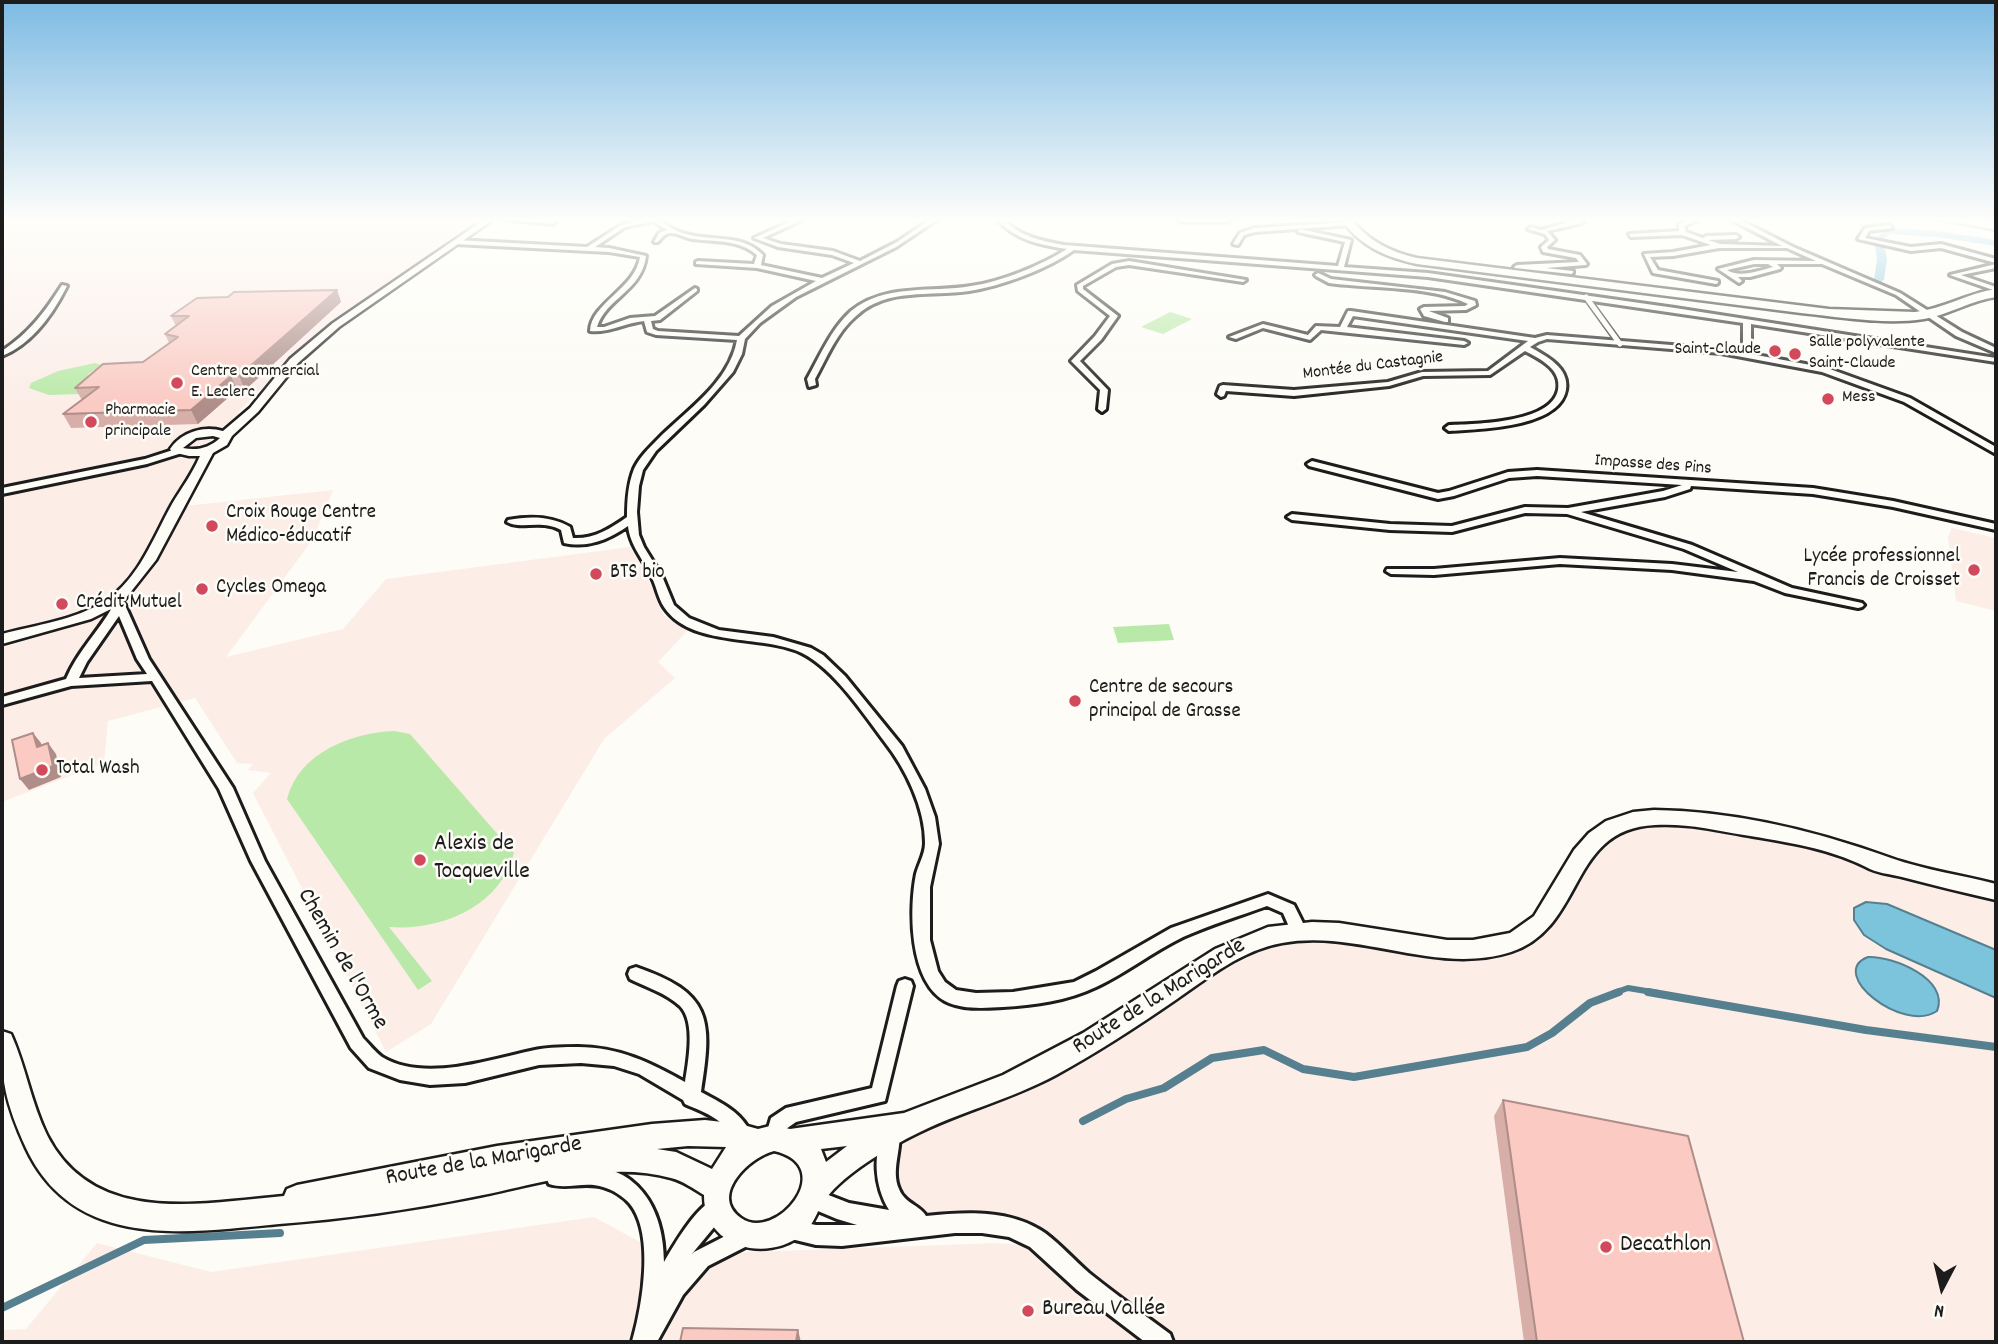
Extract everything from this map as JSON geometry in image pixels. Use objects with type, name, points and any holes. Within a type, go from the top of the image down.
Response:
[{"type":"main road","points":[[1586,282],[1857,314],[1932,315],[1996,291]]},
{"type":"main road","name":"Route de la Marigarde","points":[[815,1193],[856,1154],[900,1130],[996,1092],[1043,1069],[1215,959],[1259,938],[1299,931],[1330,931],[1466,950],[1519,942],[1536,930],[1550,914],[1590,843],[1623,823],[1658,816],[1701,819],[1739,827],[1794,845],[1881,862],[1996,892]]},
{"type":"main road","name":"Route de la Marigarde","points":[[2,1042],[43,1156],[56,1173],[74,1189],[101,1205],[145,1216],[215,1216],[327,1206],[469,1185],[561,1167],[641,1159],[673,1165],[718,1197]]},
{"type":"main road","name":"Route de la Marigarde","points":[[215,1216],[441,1168],[567,1147],[696,1134],[767,1139],[900,1130]]},
{"type":"main road","points":[[767,1139],[804,1148],[817,1172],[815,1193],[797,1221],[786,1229],[767,1235],[749,1235],[735,1229],[725,1220],[718,1197],[721,1176],[735,1155],[767,1139]]},
{"type":"street","points":[[179,451],[176,446],[184,439],[220,434],[236,424],[254,410],[282,373],[323,335],[399,282]]},
{"type":"street","points":[[630,282],[623,293],[596,319],[593,329],[605,329],[630,320],[663,316],[695,290]]},
{"type":"street","points":[[818,282],[766,311],[741,338],[735,364],[720,385],[658,444],[641,464],[635,480],[633,517],[636,540],[658,578],[669,607],[684,620],[704,630],[788,642],[811,653],[837,677],[901,754],[916,781],[930,827],[932,846],[924,874],[921,948],[937,986],[951,996],[966,1001],[989,1002],[1075,988],[1175,934],[1268,900],[1289,909],[1299,931]]},
{"type":"street","points":[[812,385],[811,379],[835,337],[860,308],[903,293],[967,289],[995,282]]},
{"type":"street","points":[[1086,282],[1080,285],[1080,290],[1114,316],[1098,338],[1075,360],[1077,366],[1104,390],[1102,409]]},
{"type":"street","points":[[1334,282],[1465,299],[1472,305],[1459,308],[1430,307],[1424,310],[1464,328]]},
{"type":"street","points":[[1476,282],[1969,356],[1996,355]]},
{"type":"street","points":[[1868,282],[1898,295],[1996,355]]},
{"type":"street","points":[[1971,282],[1996,291]]},
{"type":"street","points":[[2,354],[35,330],[50,312],[64,286]]},
{"type":"street","points":[[1586,297],[1620,344]]},
{"type":"street","points":[[1342,329],[1351,313],[1535,340],[1547,337],[1721,351],[1824,370],[1907,400],[1996,451]]},
{"type":"street","points":[[647,319],[650,330],[656,333],[741,338]]},
{"type":"street","points":[[1747,322],[1747,356]]},
{"type":"street","points":[[1233,337],[1260,326],[1306,339],[1319,328],[1464,343]]},
{"type":"street","points":[[1449,429],[1529,419],[1547,411],[1562,394],[1563,388],[1558,370],[1526,348],[1535,340]]},
{"type":"street","name":"Montée du Castagnie","points":[[1221,394],[1223,388],[1286,393],[1389,384],[1422,374],[1490,373],[1526,348]]},
{"type":"street","points":[[2,491],[147,461],[179,451],[208,450],[226,440],[220,434]]},
{"type":"street","points":[[71,682],[76,666],[107,625],[118,602],[151,555],[205,461],[208,450]]},
{"type":"street","name":"Impasse des Pins","points":[[1312,464],[1404,485],[1429,495],[1451,495],[1493,479],[1521,473],[1837,494],[1996,527]]},
{"type":"street","points":[[1292,517],[1390,527],[1452,529],[1525,510],[1568,511],[1665,495],[1695,485]]},
{"type":"street","points":[[1568,511],[1660,536],[1789,590],[1858,605]]},
{"type":"street","points":[[512,522],[540,519],[557,523],[566,529],[568,541],[580,542],[594,541],[605,536],[633,517]]},
{"type":"street","points":[[1391,570],[1434,572],[1560,561],[1672,567],[1756,578]]},
{"type":"street","points":[[2,639],[118,602]]},
{"type":"street","name":"Chemin de l'Orme","points":[[118,602],[146,667],[156,677],[226,788],[258,861],[322,979],[358,1044],[375,1062],[400,1072],[430,1077],[465,1075],[539,1057],[582,1055],[614,1058],[644,1068],[691,1098],[767,1139]]},
{"type":"street","points":[[73,618],[100,618],[107,625]]},
{"type":"street","points":[[107,625],[127,619]]},
{"type":"street","points":[[2,701],[59,688],[71,682],[156,677]]},
{"type":"street","points":[[636,974],[688,1003],[698,1025],[691,1098]]},
{"type":"street","points":[[767,1139],[778,1124],[792,1114],[879,1095],[905,986]]},
{"type":"street","points":[[900,1130],[885,1160],[888,1191],[906,1215],[924,1222]]},
{"type":"street","points":[[469,1185],[597,1175],[622,1184],[639,1196],[648,1214],[653,1234],[650,1315],[644,1342]]},
{"type":"street","points":[[815,1193],[845,1212],[876,1219],[947,1224]]},
{"type":"street","points":[[650,1315],[665,1280],[718,1197]]},
{"type":"street","points":[[786,1229],[804,1234],[844,1235],[947,1224],[983,1223],[1011,1227],[1049,1247],[1072,1272],[1162,1342]]},
{"type":"street","points":[[644,1342],[677,1288],[701,1259],[749,1235]]},
{"type":"shaded area","points":[[2,282],[391,282],[323,327],[241,409],[185,506],[333,490],[313,539],[226,657],[343,629],[386,579],[630,547],[659,599],[663,615],[687,631],[658,662],[675,678],[604,739],[431,1024],[386,1052],[253,793],[271,773],[248,770],[253,764],[237,763],[195,698],[108,721],[104,763],[2,802]]},
{"type":"shaded area","name":"Lycée professionnel Francis de Croisset","points":[[1952,528],[1996,538],[1996,611],[1956,601],[1948,537]]},
{"type":"shaded area","points":[[1714,817],[1996,897],[1996,1342],[2,1342],[2,1330],[26,1329],[97,1243],[211,1272],[594,1217],[664,1255],[999,1243],[1043,1247],[1007,1227],[915,1221],[886,1165],[913,1121],[987,1092],[1280,932],[1428,944],[1515,941],[1563,896],[1617,826]]},
{"type":"green space","points":[[1170,312],[1192,319],[1163,334],[1141,327]]},
{"type":"green space","points":[[95,363],[101,365],[87,375],[93,376],[79,394],[49,395],[29,388],[31,383],[58,371]]},
{"type":"green space","points":[[1169,624],[1174,640],[1118,643],[1113,627]]},
{"type":"green space","name":"Alexis de Tocqueville","points":[[394,731],[410,734],[514,853],[507,872],[496,888],[466,912],[428,925],[389,927],[432,981],[418,990],[287,799],[293,783],[303,769],[328,748],[360,736]]},
{"type":"water","points":[[1866,902],[1887,904],[1996,950],[1996,998],[1886,949],[1864,935],[1854,920],[1854,908]]},
{"type":"water","points":[[1868,957],[1891,961],[1917,972],[1935,989],[1939,999],[1937,1011],[1923,1016],[1906,1015],[1874,999],[1862,987],[1856,975],[1858,965]]},
{"type":"building","points":[[337,290],[239,376],[231,376],[191,410],[63,414],[99,387],[75,388],[103,364],[143,362],[178,337],[165,334],[189,316],[171,316],[197,298],[228,297],[234,292]]},
{"type":"building","points":[[33,733],[37,747],[48,743],[53,766],[20,779],[12,740]]},
{"type":"building","name":"Decathlon","points":[[1503,1100],[1688,1136],[1744,1342],[1537,1342]]},
{"type":"building","points":[[683,1328],[798,1330],[796,1342],[680,1342]]},
{"type":"waterway","points":[[1614,993],[1628,988],[1658,993]]},
{"type":"waterway","points":[[1083,1121],[1126,1099],[1164,1088],[1212,1058],[1264,1050],[1303,1069],[1354,1077],[1527,1047],[1552,1033],[1590,1003],[1619,992]]},
{"type":"waterway","points":[[1648,992],[1866,1030],[1996,1047]]},
{"type":"waterway","points":[[2,1308],[144,1240],[280,1233]]},
{"type":"place","name":"Saint-Claude","points":[[1775,351]]},
{"type":"place","name":"Salle polyvalente Saint-Claude","points":[[1795,354]]},
{"type":"place","name":"Centre commercial E. Leclerc","points":[[177,383]]},
{"type":"place","name":"Mess","points":[[1828,399]]},
{"type":"place","name":"Pharmacie principale","points":[[91,422]]},
{"type":"place","name":"Croix Rouge Centre Médico-éducatif","points":[[212,526]]},
{"type":"place","name":"Lycée professionnel Francis de Croisset","points":[[1974,570]]},
{"type":"place","name":"BTS bio","points":[[596,574]]},
{"type":"place","name":"Cycles Omega","points":[[202,589]]},
{"type":"place","name":"Crédit Mutuel","points":[[62,604]]},
{"type":"place","name":"Centre de secours principal de Grasse","points":[[1075,701]]},
{"type":"place","name":"Total Wash","points":[[42,770]]},
{"type":"place","name":"Alexis de Tocqueville","points":[[420,860]]},
{"type":"place","name":"Decathlon","points":[[1606,1247]]},
{"type":"place","name":"Bureau Vallée","points":[[1028,1311]]}]
